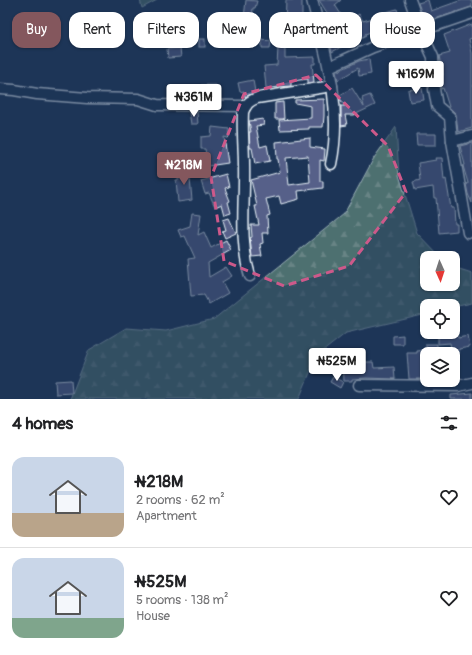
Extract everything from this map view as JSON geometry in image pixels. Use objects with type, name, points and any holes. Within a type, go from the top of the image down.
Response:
[{"type":"street","points":[[312,0],[329,67],[336,111],[336,130],[331,164]]},
{"type":"street","points":[[410,0],[414,12]]},
{"type":"street","points":[[435,25],[472,12]]},
{"type":"street","points":[[329,67],[371,48]]},
{"type":"street","points":[[428,48],[432,57],[434,89],[437,106],[450,117],[452,141],[468,233]]},
{"type":"street","points":[[250,276],[245,262],[244,245],[243,112],[250,100],[332,86]]},
{"type":"street","points":[[0,89],[87,98],[138,99],[157,105],[246,106]]},
{"type":"street","points":[[452,141],[472,136]]},
{"type":"street","points":[[359,385],[458,386],[472,383]]},
{"type":"highlighted area","points":[[316,75],[388,146],[406,192],[349,266],[284,286],[224,261],[211,177],[244,94]]},
{"type":"green space","points":[[140,0],[157,0],[142,8]]},
{"type":"green space","points":[[396,127],[399,175],[417,233],[434,251],[420,251],[420,291],[460,291],[460,269],[472,273],[472,303],[460,306],[460,299],[420,299],[420,316],[346,333],[317,356],[299,399],[70,399],[89,350],[126,328],[166,331],[214,319],[344,214],[374,158]]},
{"type":"building","points":[[246,0],[257,1],[253,12],[245,12]]},
{"type":"building","points":[[286,0],[302,0],[302,12],[286,12]]},
{"type":"building","points":[[319,0],[341,0],[335,5],[340,12],[326,12]]},
{"type":"building","points":[[428,0],[431,11],[462,0],[472,0],[472,7],[435,19],[435,12],[421,12],[418,3]]},
{"type":"building","points":[[397,9],[398,12],[386,12]]},
{"type":"building","points":[[362,19],[363,21],[370,19],[370,32],[365,34],[366,36],[362,38]]},
{"type":"building","points":[[472,24],[472,38],[469,39],[472,53],[472,128],[458,132],[456,114],[449,107],[443,88],[441,89],[440,75],[443,75],[439,56],[450,53],[444,35]]},
{"type":"building","points":[[199,39],[205,39],[205,47],[199,47]]},
{"type":"building","points":[[262,40],[269,41],[269,48],[262,48]]},
{"type":"building","points":[[180,48],[181,57],[168,58],[167,49]]},
{"type":"building","points":[[278,48],[285,48],[285,58],[315,57],[315,64],[312,64],[314,82],[308,83],[308,79],[291,81],[291,86],[266,88],[264,66],[277,65]]},
{"type":"building","points":[[331,48],[339,48],[332,52]]},
{"type":"building","points":[[369,59],[371,74],[359,76],[358,68],[338,80],[336,72],[359,61]]},
{"type":"building","points":[[253,80],[255,92],[245,97],[244,91],[240,92],[238,83]]},
{"type":"building","points":[[201,85],[216,85],[216,93],[201,92]]},
{"type":"building","points":[[352,88],[364,107],[362,98],[370,95],[375,105],[354,115],[345,115],[347,125],[341,126],[341,106],[345,106],[340,99],[340,95]]},
{"type":"building","points":[[422,88],[424,100],[410,102],[408,90]]},
{"type":"building","points":[[324,99],[323,127],[280,130],[279,120],[311,118],[311,106],[295,103],[295,100]]},
{"type":"building","points":[[283,102],[284,119],[275,119],[275,103]]},
{"type":"building","points":[[189,112],[197,112],[198,124],[191,124]]},
{"type":"building","points":[[263,119],[264,125],[256,126],[260,147],[267,145],[270,161],[255,164],[252,148],[250,148],[249,132],[251,132],[249,121]]},
{"type":"building","points":[[212,127],[229,129],[228,138],[224,137],[228,163],[208,166],[205,149],[201,149],[201,137],[211,136]]},
{"type":"building","points":[[416,134],[436,134],[436,145],[417,145]]},
{"type":"building","points":[[310,138],[310,147],[325,149],[324,161],[320,160],[320,181],[323,181],[323,188],[298,191],[299,199],[281,204],[279,196],[266,199],[270,215],[267,216],[268,233],[262,233],[263,243],[260,244],[262,256],[252,257],[250,238],[252,237],[251,225],[259,225],[255,206],[257,206],[251,180],[280,172],[277,159],[276,142]],"holes":[[[308,156],[310,182],[289,185],[286,158]]]},
{"type":"building","points":[[472,143],[472,203],[468,194],[466,184],[468,183],[463,166],[465,165],[460,146]]},
{"type":"building","points":[[435,158],[442,158],[444,180],[446,179],[451,208],[454,208],[457,231],[439,233],[436,198],[434,198],[433,187],[415,190],[413,182],[420,180],[418,163],[436,160]]},
{"type":"building","points":[[189,168],[192,200],[178,202],[176,180],[179,180],[178,169]]},
{"type":"building","points":[[226,174],[229,187],[225,188],[230,201],[228,202],[231,213],[225,215],[222,204],[215,207],[209,193],[205,194],[201,181]]},
{"type":"building","points":[[192,213],[201,214],[198,235],[204,232],[211,248],[226,240],[231,250],[208,263],[209,277],[226,267],[232,276],[222,282],[228,293],[209,304],[204,295],[191,296],[188,259],[195,258],[185,236],[181,237],[178,230],[190,226]]},
{"type":"building","points":[[229,218],[236,233],[225,238],[222,231],[226,230],[223,220]]},
{"type":"building","points":[[403,335],[403,344],[393,344],[393,336]]},
{"type":"building","points":[[468,336],[470,347],[460,349],[460,347],[451,347],[450,343],[438,344],[438,339],[460,339],[460,338]]},
{"type":"building","points":[[426,344],[437,344],[437,347],[426,347]]},
{"type":"building","points":[[417,351],[420,351],[420,379],[409,379],[407,353],[417,353]]},
{"type":"building","points":[[343,360],[351,360],[351,367],[365,366],[365,362],[373,362],[374,368],[394,367],[395,379],[366,378],[344,381]]},
{"type":"building","points":[[321,364],[330,366],[328,372],[320,371]]},
{"type":"building","points":[[333,377],[343,382],[340,388],[330,382]]},
{"type":"building","points":[[71,380],[72,393],[56,394],[55,381]]},
{"type":"building","points":[[472,393],[472,399],[451,399],[451,395]]}]
